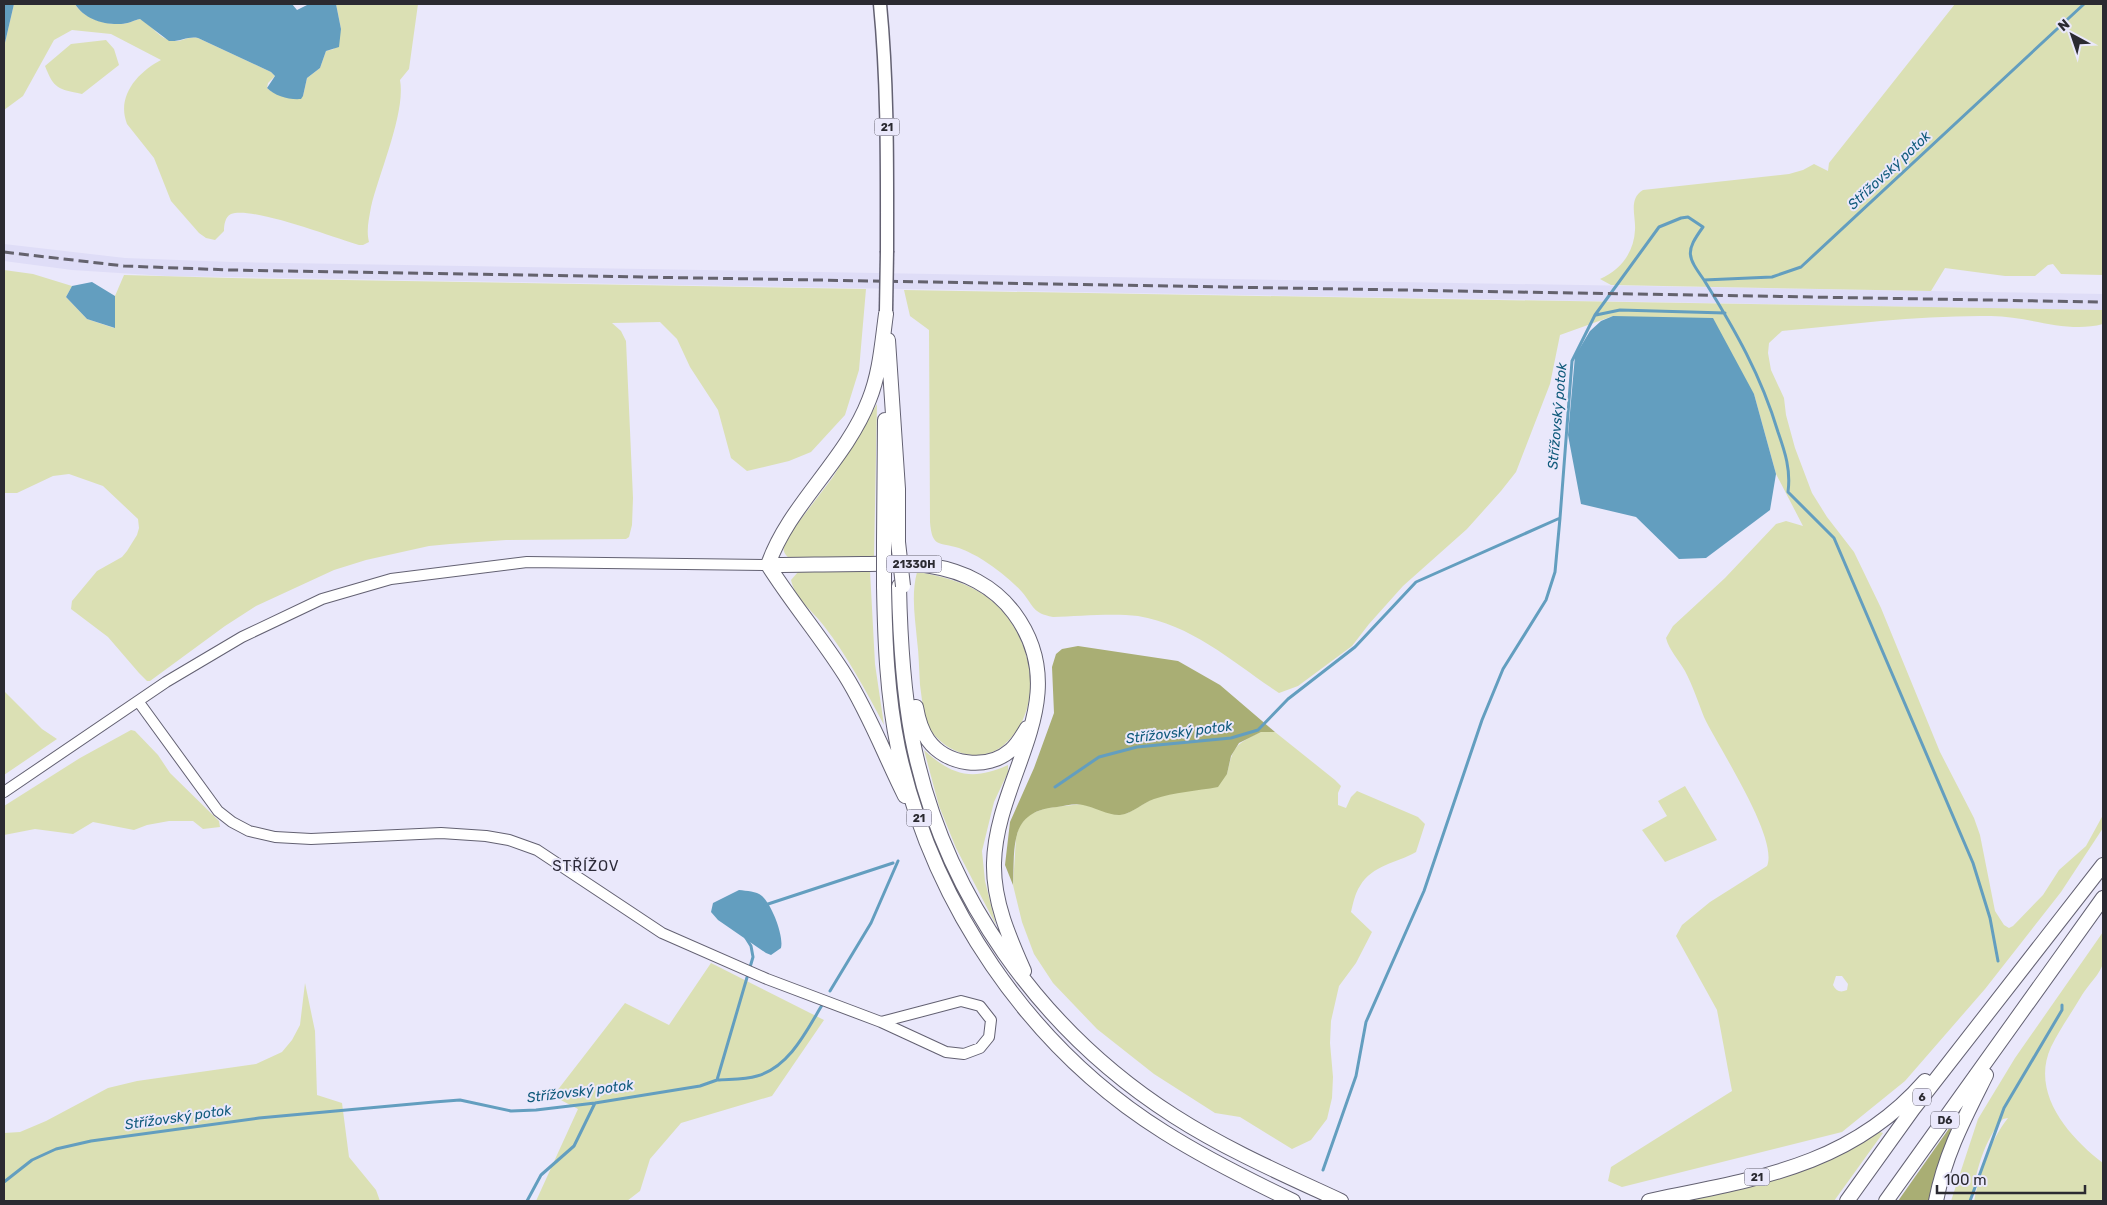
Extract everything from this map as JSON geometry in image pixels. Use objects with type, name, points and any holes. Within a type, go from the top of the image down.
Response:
[{"type":"highway","name":"21","points":[[886,312],[898,489],[884,586],[887,674],[892,715],[907,781],[926,840],[950,894],[978,945],[1035,1022],[1054,1042],[1121,1102],[1163,1132],[1286,1201]]},
{"type":"highway","name":"21","points":[[768,565],[774,547],[836,458],[869,401],[876,378],[886,312]]},
{"type":"highway","name":"21","points":[[891,542],[901,586],[916,706],[923,732],[935,748],[955,760],[966,763],[988,762],[999,758],[1010,751],[1028,727],[1038,691]]},
{"type":"highway","name":"21330H","points":[[768,565],[917,564],[947,570],[978,582],[998,596],[1019,620],[1030,641],[1037,665],[1038,691]]},
{"type":"highway","points":[[768,565],[846,676],[879,740],[926,840]]},
{"type":"highway","name":"21","points":[[901,586],[900,626],[912,737],[942,837],[964,886],[992,935],[1016,970],[1069,1031],[1100,1061],[1175,1117],[1249,1158],[1341,1201]]},
{"type":"highway","name":"21","points":[[1034,992],[1003,918],[997,898],[994,863],[996,838],[1004,805],[1028,740],[1036,712],[1038,691]]},
{"type":"highway","name":"6","points":[[1847,1201],[1913,1109],[2103,865]]},
{"type":"highway","name":"D6","points":[[1886,1201],[2004,1039],[2103,898]]},
{"type":"highway","name":"21","points":[[1649,1201],[1800,1166],[1860,1138],[1915,1092],[2000,996]]},
{"type":"highway","points":[[1936,1201],[1946,1159],[1957,1132],[2004,1039]]},
{"type":"highway","points":[[1260,1185],[1293,1201]]},
{"type":"main road","name":"21","points":[[880,4],[888,148],[886,312]]},
{"type":"street","name":"21330H","points":[[138,701],[242,636],[322,599],[391,579],[527,562],[768,565]]},
{"type":"street","points":[[4,792],[138,701],[218,811],[232,822],[249,831],[275,837],[311,839],[441,833],[486,836],[509,840],[537,850],[662,932],[767,979],[881,1022],[946,1052],[964,1054],[980,1048],[989,1037],[991,1020],[980,1006],[961,1001],[881,1022]]},
{"type":"shaded area","points":[[4,244],[125,258],[232,262],[2103,294],[2103,310],[166,276],[72,270],[4,261]]},
{"type":"green space","points":[[14,4],[75,4],[83,13],[95,20],[115,24],[124,24],[140,19],[164,38],[177,41],[198,38],[271,72],[275,76],[268,83],[267,88],[275,93],[303,96],[307,78],[320,68],[326,51],[334,49],[341,29],[336,4],[418,4],[409,69],[400,80],[401,93],[396,125],[371,207],[368,229],[369,242],[359,245],[274,218],[242,213],[231,214],[227,217],[224,231],[215,240],[206,238],[199,233],[171,201],[154,158],[127,124],[124,114],[124,104],[131,86],[144,71],[161,60],[111,34],[72,30],[54,40],[23,96],[4,110],[4,47]]},
{"type":"green space","points":[[1955,4],[2103,4],[2103,275],[2061,274],[2053,264],[2048,265],[2035,276],[2005,276],[1945,268],[1931,291],[1611,285],[1600,279],[1614,271],[1629,253],[1635,230],[1634,203],[1638,194],[1643,190],[1789,174],[1814,164],[1828,171],[1829,163]]},
{"type":"green space","points":[[106,40],[114,49],[119,65],[82,94],[67,91],[54,84],[45,66],[71,44]]},
{"type":"green space","points":[[4,270],[33,274],[72,286],[66,297],[87,319],[114,328],[115,296],[124,275],[866,289],[859,370],[845,415],[811,452],[789,461],[747,471],[731,458],[718,410],[690,367],[677,339],[660,322],[612,323],[621,331],[626,341],[633,498],[632,525],[629,537],[626,539],[506,540],[450,544],[429,546],[366,560],[334,570],[256,606],[225,626],[150,681],[147,681],[108,637],[71,609],[72,601],[97,571],[122,557],[127,551],[137,535],[139,528],[138,519],[103,486],[69,474],[53,476],[17,493],[4,493]]},
{"type":"green space","points":[[904,290],[2103,310],[2103,324],[2089,327],[2061,326],[2005,317],[1965,316],[1886,320],[1782,331],[1769,343],[1768,353],[1771,370],[1784,398],[1786,415],[1795,448],[1812,493],[1827,517],[1854,552],[1881,608],[1940,752],[1974,818],[1980,835],[1995,911],[2004,925],[2009,928],[2013,926],[2043,895],[2059,870],[2086,846],[2103,815],[2103,828],[2061,892],[1985,989],[1905,1081],[1842,1132],[1622,1187],[1608,1181],[1611,1167],[1732,1091],[1717,1010],[1676,936],[1682,925],[1710,902],[1767,866],[1768,853],[1756,814],[1704,717],[1688,677],[1669,647],[1666,638],[1673,626],[1725,578],[1776,524],[1786,521],[1803,526],[1776,474],[1754,394],[1613,316],[1560,335],[1550,384],[1516,472],[1467,529],[1403,586],[1352,646],[1298,686],[1279,693],[1213,647],[1177,628],[1158,621],[1128,615],[1053,617],[1041,613],[1034,608],[1013,583],[988,563],[959,548],[942,544],[935,540],[930,522],[929,330],[910,316]],"holes":[[[1836,976],[1842,976],[1848,984],[1845,991],[1837,990],[1833,985]]]},
{"type":"green space","points":[[877,404],[874,557],[789,558],[784,550],[785,540],[833,477]]},
{"type":"green space","points":[[870,571],[875,664],[884,725],[841,650],[824,626],[800,599],[791,580],[798,572]]},
{"type":"green space","points":[[917,572],[954,580],[971,587],[987,597],[1002,611],[1015,628],[1024,647],[1029,668],[1030,688],[1027,709],[1019,728],[1005,744],[996,750],[985,754],[964,754],[945,745],[930,729],[923,707],[920,685],[914,598]]},
{"type":"green space","points":[[1078,646],[1178,661],[1220,685],[1275,732],[1261,732],[1239,743],[1231,756],[1227,774],[1218,787],[1162,797],[1120,815],[1077,804],[1041,810],[1030,816],[1022,823],[1017,833],[1013,885],[1005,865],[1010,822],[1034,768],[1054,713],[1052,667],[1056,654],[1062,649]]},
{"type":"green space","points":[[4,691],[42,729],[57,739],[4,775]]},
{"type":"green space","points":[[131,730],[135,731],[158,755],[170,773],[219,821],[220,827],[203,829],[193,821],[169,821],[147,825],[134,830],[93,822],[73,834],[35,829],[4,835],[4,806],[80,758]]},
{"type":"green space","points":[[1261,732],[1275,732],[1335,780],[1341,786],[1338,793],[1338,805],[1346,808],[1351,797],[1357,791],[1418,817],[1425,824],[1416,852],[1371,873],[1360,886],[1354,899],[1351,912],[1372,932],[1356,963],[1339,986],[1331,1021],[1330,1043],[1333,1077],[1332,1098],[1327,1119],[1311,1140],[1292,1149],[1240,1117],[1215,1113],[1154,1074],[1097,1029],[1053,983],[1034,954],[1022,922],[1013,885],[1016,838],[1019,827],[1028,815],[1046,808],[1082,804],[1117,815],[1128,813],[1152,799],[1227,774],[1231,757],[1237,747]]},
{"type":"green space","points":[[924,750],[944,766],[963,773],[984,773],[1008,765],[1008,772],[994,802],[982,851],[985,881],[996,925],[956,848],[939,806]]},
{"type":"green space","points":[[1685,786],[1717,840],[1665,862],[1642,830],[1667,816],[1658,801]]},
{"type":"green space","points":[[2103,932],[2104,959],[2102,967],[2082,995],[2051,1047],[2046,1064],[2045,1081],[2049,1097],[2066,1127],[2103,1163],[2103,1201],[1974,1201],[1991,1147],[2008,1118],[2003,1119],[1985,1147],[1971,1201],[1951,1201],[1978,1119],[2015,1058]]},
{"type":"green space","points":[[711,963],[824,1020],[772,1096],[681,1123],[650,1159],[640,1191],[627,1201],[536,1201],[578,1109],[553,1096],[625,1003],[669,1025]]},
{"type":"green space","points":[[305,983],[315,1031],[317,1095],[342,1103],[349,1157],[376,1190],[380,1201],[4,1201],[4,1133],[20,1132],[46,1121],[108,1088],[137,1081],[256,1064],[282,1052],[292,1040],[300,1025]]},
{"type":"green space","points":[[1955,1120],[1942,1153],[1930,1201],[1898,1201]]},
{"type":"green space","points":[[1880,1132],[1883,1133],[1834,1201],[1677,1201],[1756,1183],[1807,1168],[1832,1158]]},
{"type":"water","points":[[4,4],[14,4],[4,47]]},
{"type":"water","points":[[75,4],[292,4],[297,10],[309,4],[336,4],[341,29],[339,47],[326,51],[320,68],[307,78],[301,99],[287,98],[267,88],[275,76],[271,72],[198,38],[169,41],[140,19],[124,24],[101,22],[84,14]]},
{"type":"water","points":[[92,282],[115,296],[115,328],[87,319],[66,297],[72,286]]},
{"type":"water","points":[[1613,316],[1713,318],[1754,394],[1776,474],[1770,510],[1706,558],[1679,559],[1636,517],[1581,504],[1568,435],[1575,356],[1590,331],[1601,321]]},
{"type":"water","points":[[739,890],[760,894],[766,900],[773,913],[781,936],[781,948],[771,955],[718,920],[711,912],[713,903]]},
{"type":"waterway","name":"Střížovský potok","points":[[1055,787],[1099,757],[1137,747],[1231,738],[1258,730],[1288,699],[1355,647],[1416,582],[1560,518],[1572,361],[1595,315],[1659,227],[1688,217],[1703,227],[1693,242],[1690,254],[1694,265],[1704,280],[1772,277],[1801,267],[2084,4]]},
{"type":"waterway","points":[[1704,280],[1737,335],[1764,391],[1785,454],[1789,476],[1788,492],[1834,538],[1973,863],[1990,918],[1998,961]]},
{"type":"waterway","points":[[1596,315],[1620,310],[1725,313]]},
{"type":"waterway","points":[[1323,1170],[1356,1076],[1366,1022],[1424,891],[1482,720],[1503,669],[1546,600],[1555,572],[1560,518]]},
{"type":"waterway","points":[[830,991],[871,923],[898,861]]},
{"type":"waterway","name":"Střížovský potok","points":[[765,905],[893,863]]},
{"type":"waterway","name":"Střížovský potok","points":[[4,1182],[32,1160],[56,1149],[91,1141],[259,1118],[460,1100],[511,1111],[536,1110],[595,1103],[700,1086],[717,1080],[753,957],[751,946],[746,938]]},
{"type":"waterway","points":[[717,1080],[757,1076],[778,1065],[796,1047],[822,1005]]},
{"type":"waterway","points":[[1970,1201],[2004,1108],[2062,1010],[2062,1005]]},
{"type":"waterway","points":[[527,1201],[541,1175],[574,1146],[595,1103]]},
{"type":"railway","points":[[4,252],[124,266],[231,270],[2103,302]]},
{"type":"district","name":"STŘÍŽOV","points":[[586,866]]}]
